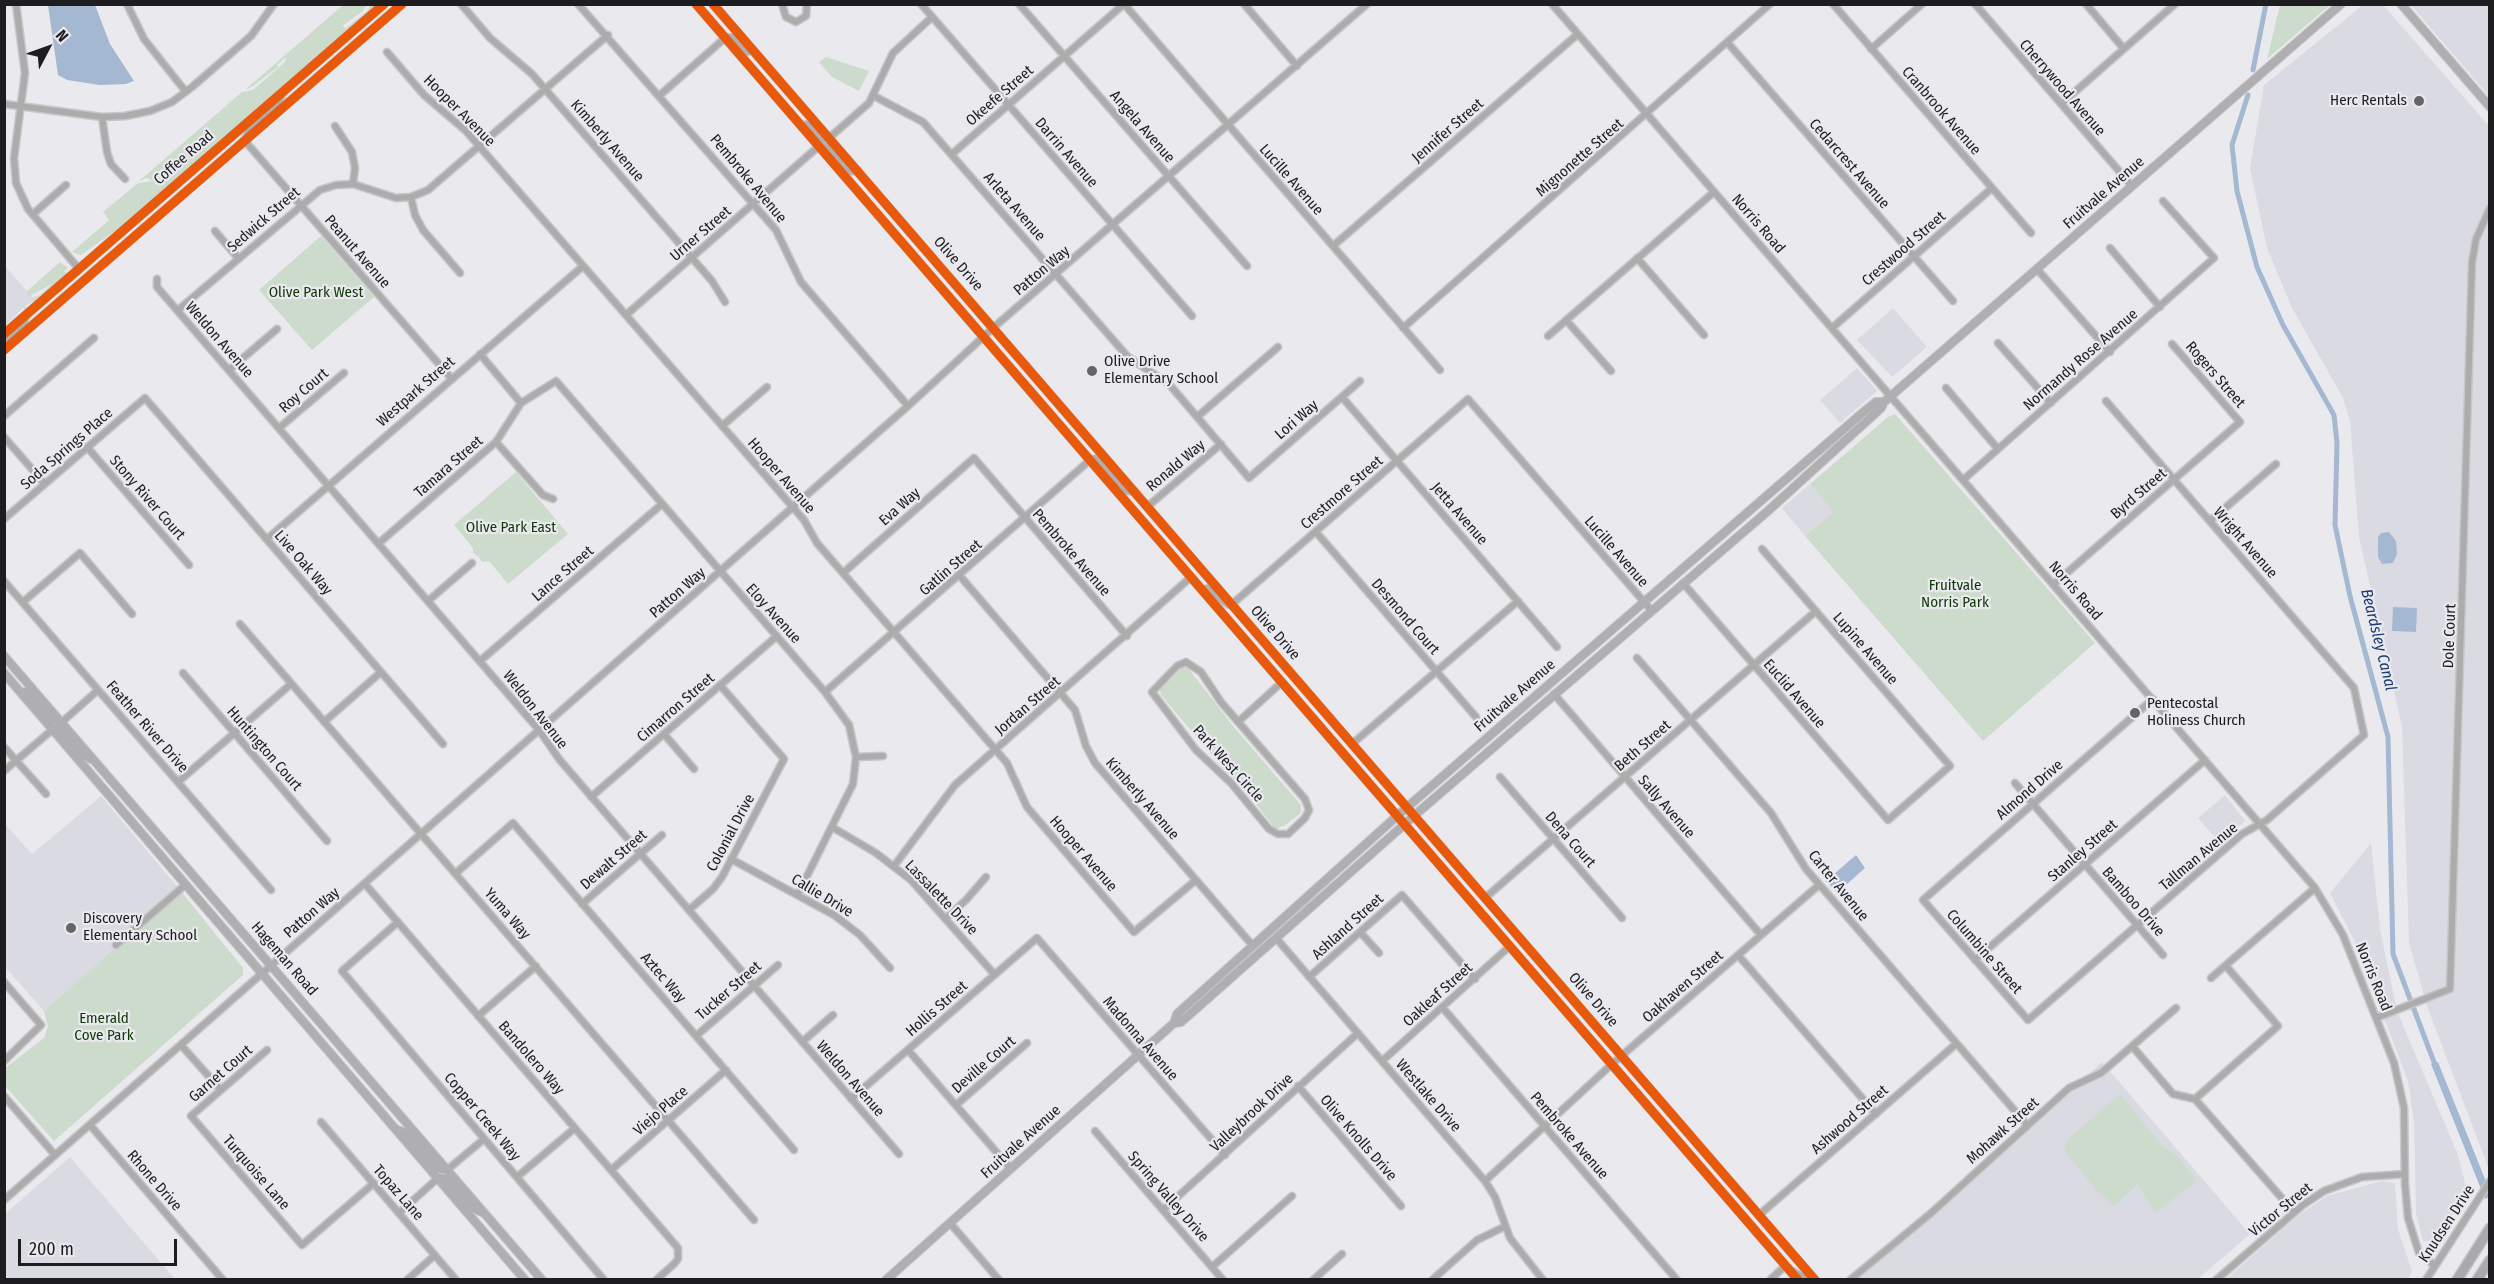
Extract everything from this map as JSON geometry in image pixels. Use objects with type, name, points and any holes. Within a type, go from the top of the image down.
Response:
[{"type":"highway","points":[[2457,1280],[2488,1230]]},
{"type":"highway","points":[[2477,1280],[2490,1260]]},
{"type":"main road","name":"Coffee Road","points":[[4,334],[384,4]]},
{"type":"main road","name":"Coffee Road","points":[[4,350],[402,4]]},
{"type":"main road","name":"Olive Drive","points":[[696,4],[1798,1280]]},
{"type":"main road","name":"Olive Drive","points":[[713,4],[1815,1280]]},
{"type":"main road","name":"Fruitvale Avenue","points":[[1174,1023],[1181,1022],[1404,824],[1652,611],[1790,490],[1881,408],[1884,402],[2341,4]]},
{"type":"main road","points":[[2401,4],[2490,107]]},
{"type":"main road","points":[[725,38],[733,38],[766,65]]},
{"type":"main road","points":[[788,111],[821,138],[829,138]]},
{"type":"main road","points":[[819,146],[828,147],[848,170],[858,171]]},
{"type":"main road","points":[[4,343],[24,326],[25,316]]},
{"type":"main road","name":"Fruitvale Avenue","points":[[886,1280],[1139,1056],[1174,1023],[1177,1014],[1397,816],[1876,402],[1884,402]]},
{"type":"main road","points":[[1090,460],[1097,459],[1125,490],[1134,491]]},
{"type":"main road","points":[[1783,482],[1790,490]]},
{"type":"main road","points":[[1191,577],[1225,604],[1231,605]]},
{"type":"main road","name":"Hageman Road","points":[[4,656],[542,1280]]},
{"type":"main road","name":"Hageman Road","points":[[4,673],[525,1280]]},
{"type":"main road","points":[[12,682],[32,697],[53,720],[62,722]]},
{"type":"main road","points":[[1282,682],[1290,682],[1318,706]]},
{"type":"main road","points":[[52,730],[60,728],[83,755],[95,761]]},
{"type":"main road","points":[[1238,972],[1252,952],[1253,946]]},
{"type":"main road","points":[[396,1130],[410,1135],[438,1168],[447,1170]]},
{"type":"main road","points":[[438,1178],[447,1179],[475,1209],[485,1213]]},
{"type":"main road","points":[[1788,1268],[1806,1280]]},
{"type":"street","points":[[16,4],[25,73],[14,167],[19,192],[33,214],[79,269]]},
{"type":"street","points":[[128,4],[144,39],[186,92]]},
{"type":"street","points":[[4,104],[102,117],[125,116],[150,111],[186,92],[251,36],[274,4]]},
{"type":"street","name":"Kimberly Avenue","points":[[461,4],[490,38],[546,89],[692,258],[725,302]]},
{"type":"street","name":"Pembroke Avenue","points":[[578,4],[608,35],[754,204],[781,238],[801,282],[908,406]]},
{"type":"street","points":[[782,4],[786,17],[796,22],[806,16],[807,4]]},
{"type":"street","name":"Darrin Avenue","points":[[921,4],[1192,316]]},
{"type":"street","name":"Angela Avenue","points":[[1019,4],[1247,266]]},
{"type":"street","name":"Okeefe Street","points":[[952,154],[1124,4]]},
{"type":"street","name":"Lucille Avenue","points":[[1124,4],[1440,370]]},
{"type":"street","points":[[1244,4],[1297,66]]},
{"type":"street","name":"Norris Road","points":[[1552,4],[2315,888],[2343,935],[2402,1092],[2406,1125],[2406,1201],[2412,1235],[2419,1253],[2434,1265]]},
{"type":"street","name":"Mignonette Street","points":[[1403,328],[1648,115],[1727,42],[1761,7],[1770,4]]},
{"type":"street","name":"Cranbrook Avenue","points":[[1833,4],[2031,233]]},
{"type":"street","points":[[1871,49],[1922,4]]},
{"type":"street","name":"Cherrywood Avenue","points":[[1975,4],[2132,186]]},
{"type":"street","points":[[2086,4],[2124,49]]},
{"type":"street","points":[[2061,104],[2175,4]]},
{"type":"street","name":"Patton Way","points":[[4,1200],[908,406],[993,328],[1297,66],[1362,6]]},
{"type":"street","points":[[829,138],[862,110],[874,96],[893,53],[932,17]]},
{"type":"street","name":"Jennifer Street","points":[[1333,246],[1578,34]]},
{"type":"street","points":[[460,273],[423,230],[411,197],[435,185],[608,35]]},
{"type":"street","points":[[660,95],[725,38]]},
{"type":"street","name":"Cedarcrest Avenue","points":[[1727,42],[1953,301]]},
{"type":"street","name":"Hooper Avenue","points":[[387,52],[424,95],[455,121],[480,147],[792,508],[843,573],[995,750],[1011,770],[1027,807],[1134,932],[1196,880]]},
{"type":"street","points":[[245,141],[248,131],[278,104],[283,92]]},
{"type":"street","name":"Arleta Avenue","points":[[874,96],[916,116],[952,154],[1128,357],[1162,379],[1250,478]]},
{"type":"street","points":[[102,117],[109,158],[125,179]]},
{"type":"street","points":[[335,126],[352,152],[355,168],[353,184]]},
{"type":"street","name":"Peanut Avenue","points":[[245,141],[451,378]]},
{"type":"street","name":"Urner Street","points":[[626,315],[819,146]]},
{"type":"street","points":[[4,167],[14,167]]},
{"type":"street","name":"Sedwick Street","points":[[178,310],[300,204],[327,187],[353,184],[388,196],[411,197]]},
{"type":"street","points":[[33,214],[66,185]]},
{"type":"street","name":"Crestwood Street","points":[[1832,328],[1992,188]]},
{"type":"street","points":[[1548,336],[1714,192]]},
{"type":"street","name":"Normandy Rose Avenue","points":[[1963,480],[2214,258],[2163,201]]},
{"type":"street","name":"Dole Court","points":[[2376,1018],[2450,989],[2472,263],[2476,239],[2490,207]]},
{"type":"street","points":[[214,231],[238,258]]},
{"type":"street","points":[[2110,248],[2160,307]]},
{"type":"street","points":[[1637,258],[1704,335]]},
{"type":"street","name":"Westpark Street","points":[[267,539],[583,266]]},
{"type":"street","points":[[2037,269],[2110,352]]},
{"type":"street","name":"Weldon Avenue","points":[[157,279],[157,287],[480,661],[539,730],[559,759],[591,797],[899,1154]]},
{"type":"street","points":[[1566,320],[1611,371]]},
{"type":"street","points":[[229,370],[276,329]]},
{"type":"street","points":[[4,416],[94,338]]},
{"type":"street","points":[[1998,343],[2051,403]]},
{"type":"street","name":"Rogers Street","points":[[2172,344],[2240,423]]},
{"type":"street","points":[[1197,417],[1278,347]]},
{"type":"street","points":[[480,354],[521,403]]},
{"type":"street","name":"Roy Court","points":[[279,428],[344,373]]},
{"type":"street","name":"Tamara Street","points":[[379,543],[496,442],[521,403],[556,381]]},
{"type":"street","name":"Eloy Avenue","points":[[556,381],[825,692],[849,725],[856,757],[853,784],[798,894]]},
{"type":"street","name":"Lori Way","points":[[1250,478],[1360,381]]},
{"type":"street","points":[[722,426],[767,387]]},
{"type":"street","points":[[1946,388],[1998,449]]},
{"type":"street","name":"Jetta Avenue","points":[[1342,397],[1557,647]]},
{"type":"street","name":"Soda Springs Place","points":[[4,519],[145,398]]},
{"type":"street","name":"Live Oak Way","points":[[145,398],[443,744]]},
{"type":"street","name":"Lucille Avenue","points":[[1468,399],[1652,611]]},
{"type":"street","name":"Crestmore Street","points":[[1231,605],[1468,399]]},
{"type":"street","name":"Wright Avenue","points":[[2106,401],[2355,688],[2358,705]]},
{"type":"street","name":"Byrd Street","points":[[2054,584],[2240,423]]},
{"type":"street","points":[[4,437],[45,484]]},
{"type":"street","points":[[496,442],[543,495],[553,499]]},
{"type":"street","name":"Ronald Way","points":[[1148,507],[1221,444]]},
{"type":"street","name":"Stony River Court","points":[[87,447],[189,565]]},
{"type":"street","name":"Pembroke Avenue","points":[[974,458],[1127,636]]},
{"type":"street","name":"Eva Way","points":[[843,573],[974,458]]},
{"type":"street","name":"Gatlin Street","points":[[825,692],[1026,519],[1090,460]]},
{"type":"street","points":[[2210,521],[2276,464]]},
{"type":"street","name":"Lance Street","points":[[480,661],[662,504]]},
{"type":"street","name":"Desmond Court","points":[[1316,532],[1476,717]]},
{"type":"street","name":"Lupine Avenue","points":[[1762,549],[1950,766],[1888,820]]},
{"type":"street","points":[[23,602],[80,553],[132,614]]},
{"type":"street","points":[[428,601],[472,563]]},
{"type":"street","name":"Kimberly Avenue","points":[[960,576],[1061,693],[1080,719],[1086,746],[1095,763],[1253,946]]},
{"type":"street","name":"Jordan Street","points":[[894,866],[949,791],[1127,636],[1191,577]]},
{"type":"street","name":"Feather River Drive","points":[[4,581],[271,890]]},
{"type":"street","name":"Euclid Avenue","points":[[1683,583],[1888,820]]},
{"type":"street","points":[[1352,744],[1518,601]]},
{"type":"street","name":"Beth Street","points":[[1485,898],[1816,611]]},
{"type":"street","name":"Yuma Way","points":[[240,624],[754,1220]]},
{"type":"street","name":"Cimarron Street","points":[[591,797],[777,636]]},
{"type":"street","name":"Carter Avenue","points":[[1637,658],[1771,813],[1798,858],[1819,885],[2026,1125]]},
{"type":"street","name":"Park West Circle","points":[[1186,662],[1201,672],[1238,722],[1305,799],[1309,810],[1305,818],[1288,834],[1278,834],[1269,829],[1231,783],[1197,750],[1152,692],[1177,666],[1186,662]]},
{"type":"street","points":[[324,722],[381,672]]},
{"type":"street","name":"Huntington Court","points":[[183,673],[327,841]]},
{"type":"street","points":[[1238,722],[1282,682]]},
{"type":"street","points":[[178,782],[291,684]]},
{"type":"street","name":"Colonial Drive","points":[[689,910],[718,883],[784,759],[720,685]]},
{"type":"street","points":[[62,722],[98,690]]},
{"type":"street","name":"Sally Avenue","points":[[1554,694],[1761,935]]},
{"type":"street","name":"Almond Drive","points":[[1923,900],[2153,699]]},
{"type":"street","name":"Tallman Avenue","points":[[2028,1020],[2242,834],[2261,824],[2364,735],[2358,705]]},
{"type":"street","points":[[4,771],[52,730]]},
{"type":"street","points":[[664,734],[694,769]]},
{"type":"street","points":[[4,747],[46,794]]},
{"type":"street","points":[[856,757],[882,756]]},
{"type":"street","name":"Stanley Street","points":[[1975,960],[2205,760]]},
{"type":"street","name":"Dena Court","points":[[1500,777],[1622,918]]},
{"type":"street","name":"Bamboo Drive","points":[[2014,783],[2163,955]]},
{"type":"street","name":"Aztec Way","points":[[456,873],[513,823],[794,1149]]},
{"type":"street","name":"Lassalette Drive","points":[[832,827],[894,866],[946,918],[995,975]]},
{"type":"street","name":"Dewalt Street","points":[[582,903],[662,835]]},
{"type":"street","name":"Callie Drive","points":[[731,859],[798,894],[847,925],[890,968]]},
{"type":"street","points":[[946,918],[986,877]]},
{"type":"street","name":"Bandolero Way","points":[[365,884],[678,1248],[678,1259],[656,1280]]},
{"type":"street","points":[[116,945],[185,885]]},
{"type":"street","name":"Oakhaven Street","points":[[1485,1181],[1546,1128],[1621,1056],[1819,885]]},
{"type":"street","points":[[2211,978],[2315,888]]},
{"type":"street","name":"Ashland Street","points":[[1309,977],[1402,895],[1475,979]]},
{"type":"street","name":"Columbine Street","points":[[1923,900],[2028,1020]]},
{"type":"street","name":"Copper Creek Way","points":[[398,922],[342,971],[604,1280]]},
{"type":"street","points":[[1360,932],[1379,953]]},
{"type":"street","name":"Hollis Street","points":[[851,1098],[1037,938]]},
{"type":"street","name":"Madonna Avenue","points":[[1037,938],[1225,1155]]},
{"type":"street","name":"Westlake Drive","points":[[1276,938],[1485,1181],[1495,1197],[1504,1227],[1515,1247],[1543,1280]]},
{"type":"street","name":"Oakleaf Street","points":[[1382,1061],[1510,946]]},
{"type":"street","points":[[1738,955],[1876,1114]]},
{"type":"street","name":"Tucker Street","points":[[696,1036],[778,965]]},
{"type":"street","points":[[478,1016],[536,966]]},
{"type":"street","points":[[2195,1099],[2278,1026],[2226,966]]},
{"type":"street","points":[[4,982],[41,1025],[4,1061]]},
{"type":"street","name":"Pembroke Avenue","points":[[1442,1007],[1677,1280]]},
{"type":"street","name":"Mohawk Street","points":[[1850,1280],[1929,1214],[2069,1088],[2101,1073],[2176,1008]]},
{"type":"street","points":[[802,1042],[833,1015]]},
{"type":"street","name":"Valleybrook Drive","points":[[1163,1210],[1358,1033]]},
{"type":"street","name":"Deville Court","points":[[956,1105],[1027,1043]]},
{"type":"street","name":"Ashwood Street","points":[[1759,1215],[1956,1044]]},
{"type":"street","points":[[181,1045],[220,1090]]},
{"type":"street","points":[[2132,1046],[2173,1094],[2195,1099],[2294,1212]]},
{"type":"street","name":"Garnet Court","points":[[191,1116],[267,1050]]},
{"type":"street","points":[[908,1050],[1011,1169]]},
{"type":"street","name":"Viejo Place","points":[[611,1170],[726,1071]]},
{"type":"street","name":"Olive Knolls Drive","points":[[1298,1086],[1401,1206]]},
{"type":"street","points":[[4,1096],[55,1155]]},
{"type":"street","name":"Turquoise Lane","points":[[191,1116],[302,1245],[374,1183]]},
{"type":"street","name":"Topaz Lane","points":[[321,1122],[456,1280]]},
{"type":"street","name":"Rhone Drive","points":[[90,1125],[223,1280]]},
{"type":"street","points":[[517,1177],[575,1128]]},
{"type":"street","name":"Spring Valley Drive","points":[[1095,1131],[1223,1280]]},
{"type":"street","points":[[447,1170],[484,1139]]},
{"type":"street","name":"Victor Street","points":[[2216,1280],[2294,1212],[2324,1191],[2350,1180],[2389,1173],[2405,1174]]},
{"type":"street","points":[[399,1213],[438,1178]]},
{"type":"street","name":"Knudsen Drive","points":[[2426,1280],[2490,1181]]},
{"type":"street","points":[[1212,1267],[1292,1196]]},
{"type":"street","points":[[950,1223],[999,1280]]},
{"type":"street","points":[[1432,1280],[1477,1240],[1504,1227]]},
{"type":"street","points":[[1313,1280],[1342,1254]]},
{"type":"street","points":[[407,1280],[435,1255]]},
{"type":"street","points":[[1770,1280],[1788,1268]]},
{"type":"shaded area","points":[[2363,5],[2383,5],[2489,126],[2488,1167],[2427,1006],[2409,943],[2402,727],[2359,537],[2350,421],[2343,398],[2292,308],[2267,248],[2250,168],[2264,85]]},
{"type":"shaded area","points":[[2411,5],[2489,5],[2489,96]]},
{"type":"shaded area","points":[[4,265],[35,300],[25,306],[4,327]]},
{"type":"shaded area","points":[[1893,308],[1927,347],[1892,377],[1857,340]]},
{"type":"shaded area","points":[[1857,368],[1877,391],[1840,423],[1820,400]]},
{"type":"shaded area","points":[[1810,484],[1833,512],[1805,536],[1782,508]]},
{"type":"shaded area","points":[[2225,795],[2245,821],[2220,843],[2198,818]]},
{"type":"shaded area","name":"Discovery Elementary School","points":[[101,796],[180,890],[44,1011],[5,967],[4,823],[32,854]]},
{"type":"shaded area","points":[[2371,843],[2380,929],[2397,1011],[2458,1155],[2467,1191],[2438,1239],[2423,1242],[2416,1213],[2414,1122],[2408,1081],[2354,940],[2330,893]]},
{"type":"shaded area","points":[[2102,1062],[2250,1234],[2198,1279],[1855,1280]]},
{"type":"shaded area","points":[[70,1157],[175,1279],[5,1279],[5,1214]]},
{"type":"shaded area","points":[[2382,1181],[2395,1183],[2398,1229],[2412,1271],[2408,1279],[2226,1279],[2299,1215],[2327,1196]]},
{"type":"green space","points":[[343,5],[366,5],[363,11],[342,26],[346,28],[368,10],[370,5],[377,5],[126,223],[81,255],[72,252],[109,220],[103,212],[138,183],[153,181],[147,178],[139,181],[242,92],[253,90],[285,62],[286,57],[277,65],[278,67],[246,89]]},
{"type":"green space","points":[[2280,5],[2330,5],[2267,59]]},
{"type":"green space","points":[[826,57],[869,71],[859,91],[832,77],[819,62]]},
{"type":"green space","name":"Olive Park West","points":[[321,236],[374,297],[312,350],[259,290]]},
{"type":"green space","points":[[60,262],[68,268],[64,271],[68,274],[27,309],[25,309],[22,305],[27,308],[33,303],[32,298],[40,295],[52,284],[28,297],[27,291]]},
{"type":"green space","name":"Fruitvale Norris Park","points":[[1895,414],[2095,643],[1983,741],[1805,536],[1833,512],[1810,484],[1888,417]]},
{"type":"green space","name":"Olive Park East","points":[[516,472],[568,534],[508,584],[489,561],[482,562],[473,553],[473,548],[454,525]]},
{"type":"green space","points":[[1183,667],[1188,668],[1233,726],[1301,805],[1301,813],[1284,826],[1275,829],[1247,792],[1221,766],[1161,695],[1160,689]]},
{"type":"green space","name":"Emerald Cove Park","points":[[180,890],[243,968],[243,975],[54,1141],[5,1086],[4,1069],[44,1038],[48,1026],[44,1011]]},
{"type":"green space","points":[[2120,1094],[2162,1146],[2176,1155],[2195,1178],[2194,1183],[2155,1213],[2138,1184],[2114,1206],[2096,1190],[2064,1150],[2066,1141]]},
{"type":"water","points":[[48,5],[95,5],[110,44],[134,81],[126,84],[100,85],[67,80],[58,75]]},
{"type":"water","points":[[2389,532],[2396,541],[2397,554],[2393,563],[2382,564],[2378,557],[2378,537],[2381,533]]},
{"type":"water","points":[[2393,607],[2417,608],[2416,632],[2392,631]]},
{"type":"water","points":[[1856,855],[1865,868],[1837,893],[1826,881]]},
{"type":"water","points":[[2438,1062],[2489,1189],[2489,1197],[2485,1199],[2431,1064]]},
{"type":"waterway","name":"Beardsley Canal","points":[[2253,70],[2266,4]]},
{"type":"waterway","name":"Beardsley Canal","points":[[2248,95],[2232,145],[2237,191],[2257,267],[2283,325],[2334,415],[2337,443],[2335,525],[2350,596],[2388,737],[2393,954],[2437,1070]]},
{"type":"cycle path","points":[[4,334],[384,4]]},
{"type":"cycle path","points":[[4,350],[402,4]]},
{"type":"cycle path","points":[[696,4],[1798,1280]]},
{"type":"cycle path","points":[[713,4],[1815,1280]]},
{"type":"place","name":"Herc Rentals","points":[[2419,101]]},
{"type":"place","name":"Olive Drive Elementary School","points":[[1092,371]]},
{"type":"place","name":"Pentecostal Holiness Church","points":[[2135,713]]},
{"type":"place","name":"Discovery Elementary School","points":[[71,928]]}]
